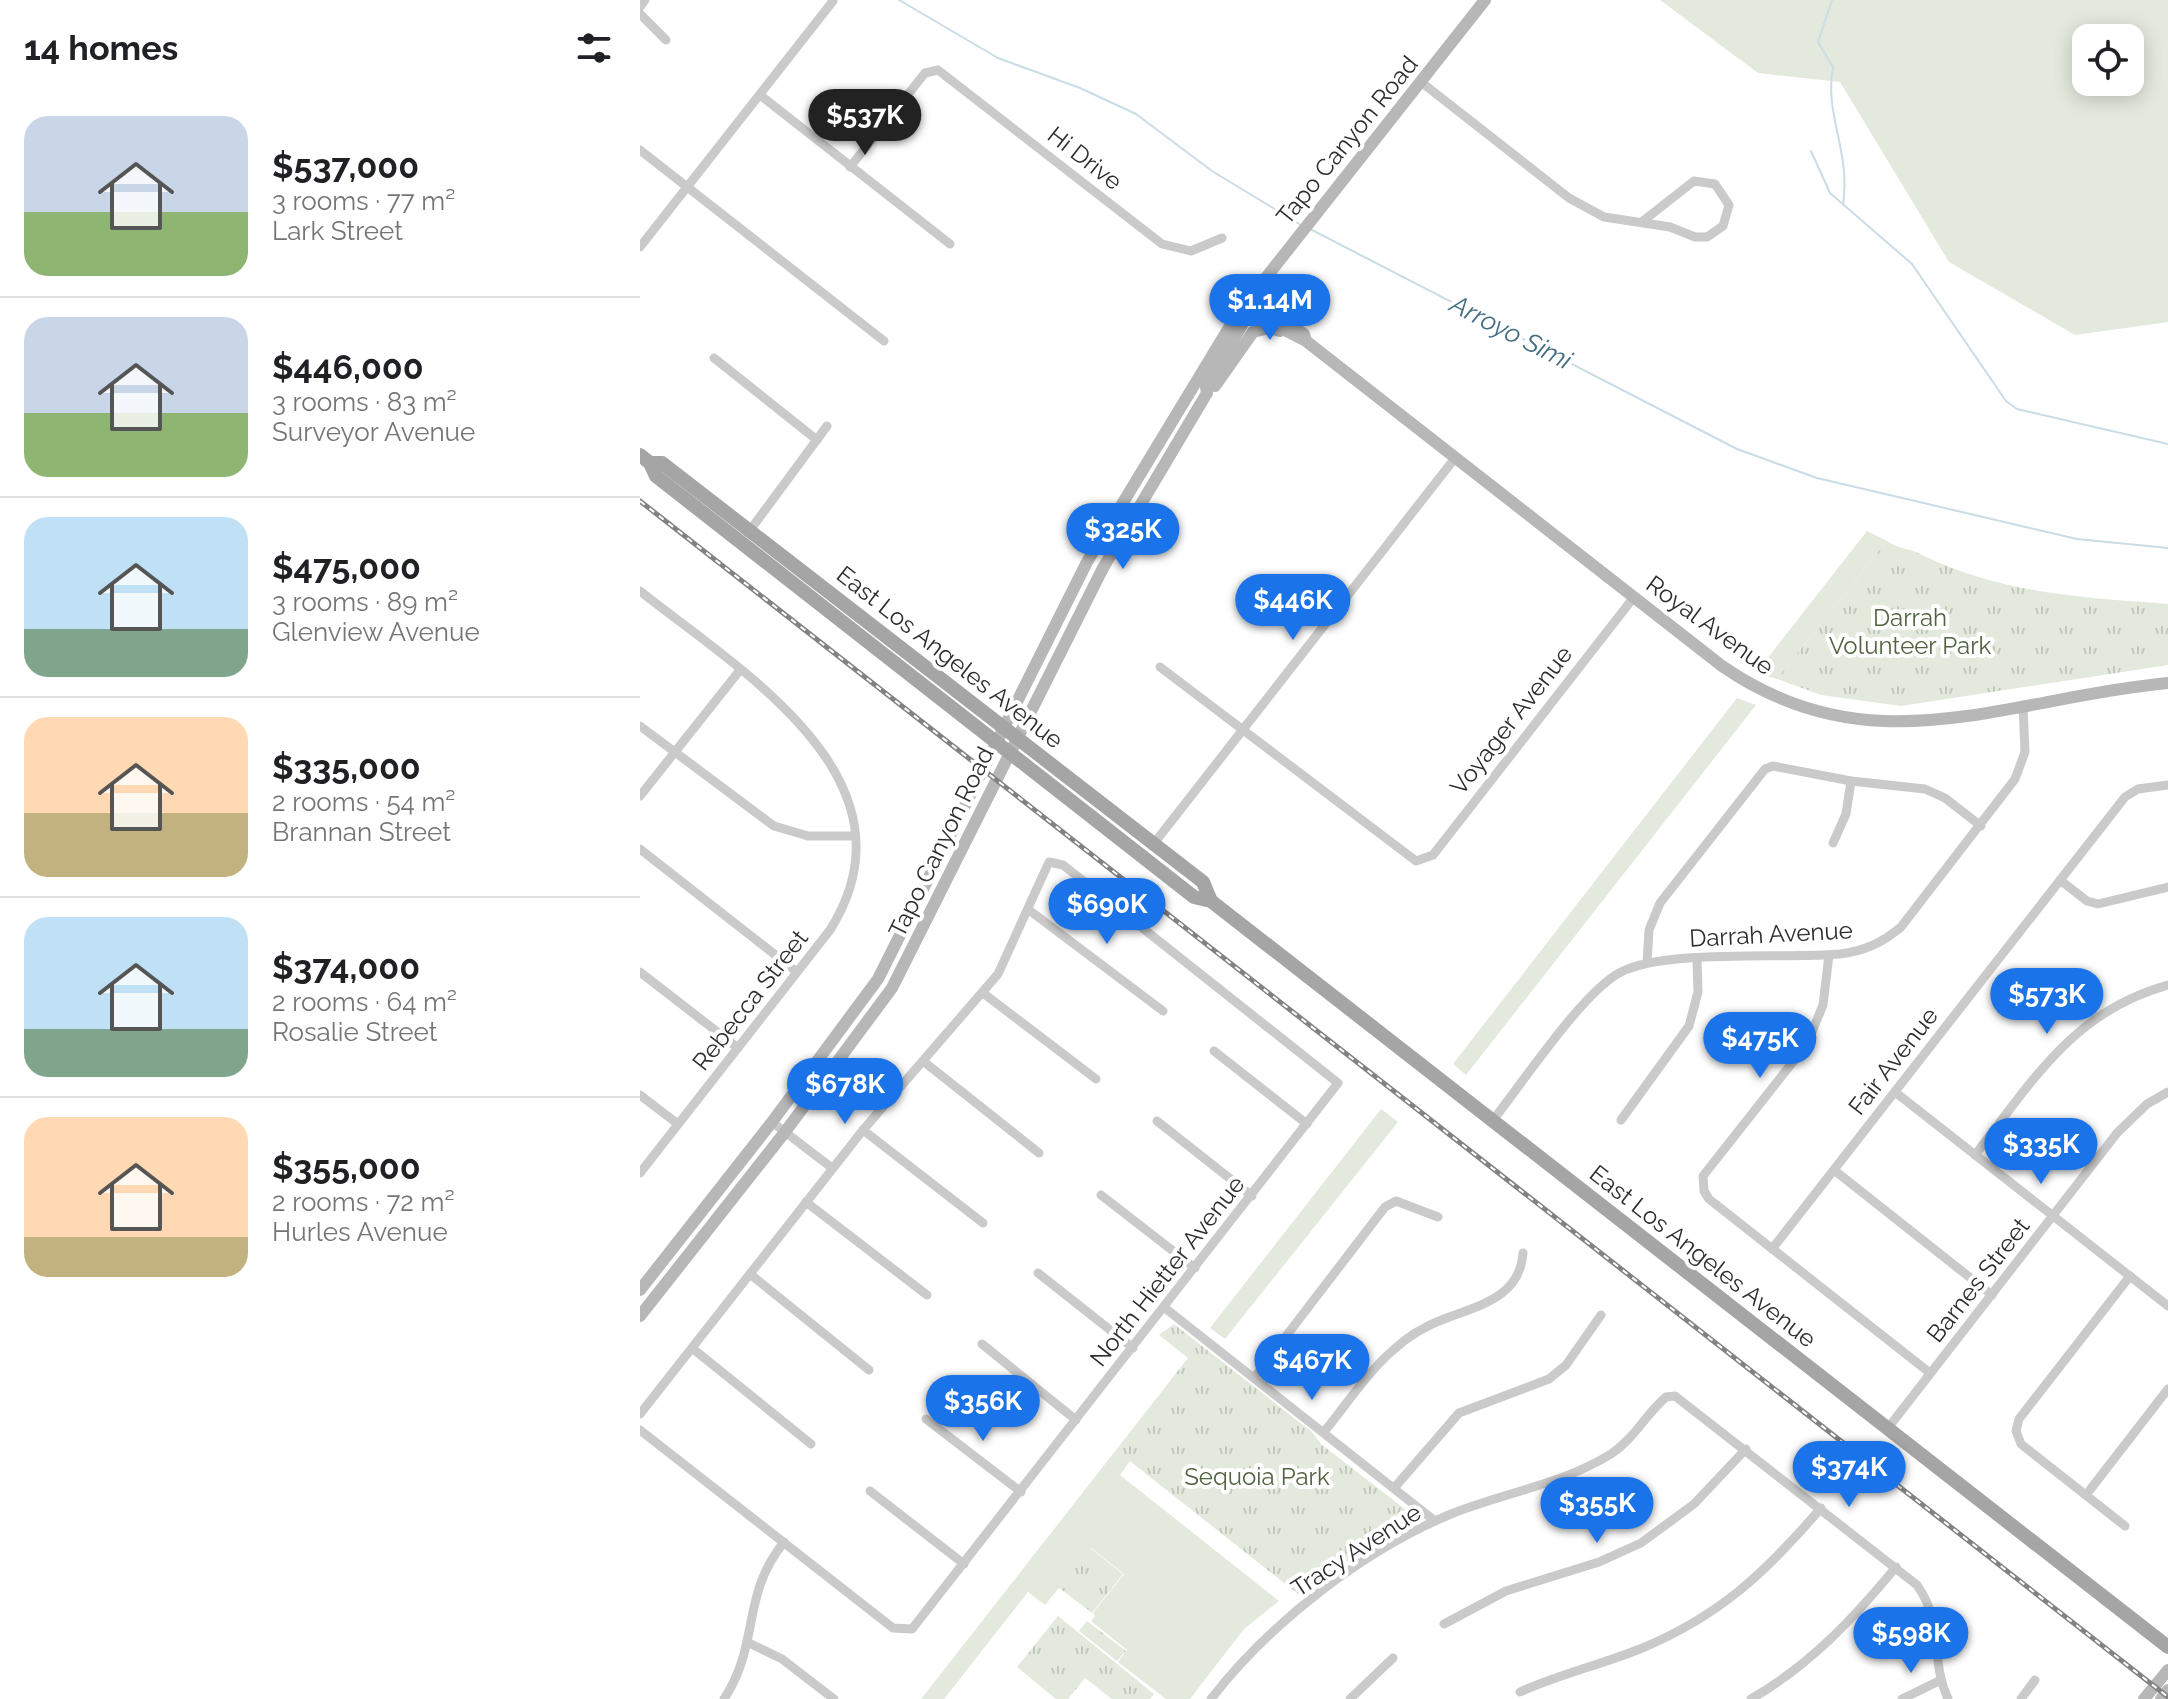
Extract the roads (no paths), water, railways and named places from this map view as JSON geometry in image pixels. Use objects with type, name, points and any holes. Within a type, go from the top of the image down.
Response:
[{"type":"main road","name":"Tapo Canyon Road","points":[[640,1290],[772,1122],[878,979],[1087,562],[1233,321],[1246,310],[1289,247],[1485,0]]},
{"type":"main road","name":"Tapo Canyon Road","points":[[640,1316],[869,1023],[899,976],[1103,568],[1207,393],[1206,387],[1242,325],[1246,310]]},
{"type":"main road","name":"Royal Avenue","points":[[1246,310],[1306,341],[1739,678],[1809,710],[1858,721],[1903,723],[2168,683]]},
{"type":"main road","name":"Royal Avenue","points":[[1246,310],[1266,310],[1304,334],[1306,341]]},
{"type":"main road","points":[[1207,393],[1253,332],[1269,328],[1290,334]]},
{"type":"main road","name":"East Los Angeles Avenue","points":[[645,459],[662,463],[1004,725],[1203,882],[1211,901]]},
{"type":"main road","name":"East Los Angeles Avenue","points":[[645,459],[656,476],[740,543],[1194,897],[1211,901],[2168,1647]]},
{"type":"main road","points":[[2144,1699],[2168,1670]]},
{"type":"main road","points":[[2161,1699],[2168,1690]]},
{"type":"street","points":[[640,7],[645,0]]},
{"type":"street","points":[[640,247],[833,1]]},
{"type":"street","points":[[640,14],[666,40]]},
{"type":"street","name":"Hi Drive","points":[[850,167],[915,83],[931,70],[945,73],[1162,244],[1191,251],[1222,238]]},
{"type":"street","points":[[1421,82],[1589,210],[1623,221],[1643,221],[1695,237],[1707,237],[1723,226],[1729,205],[1715,184],[1694,181],[1643,221]]},
{"type":"street","points":[[760,95],[950,244]]},
{"type":"street","points":[[640,150],[884,341]]},
{"type":"street","points":[[714,358],[817,440]]},
{"type":"street","points":[[740,543],[827,426]]},
{"type":"street","points":[[1143,857],[1455,458]]},
{"type":"street","name":"Rebecca Street","points":[[640,591],[790,711],[829,758],[847,796],[855,836],[852,868],[843,906],[830,930],[640,1173]]},
{"type":"street","name":"Voyager Avenue","points":[[1244,730],[1416,861],[1433,855],[1634,597]]},
{"type":"street","points":[[1160,667],[1244,730]]},
{"type":"street","points":[[640,796],[740,670]]},
{"type":"street","name":"Darrah Avenue","points":[[1493,1120],[1592,994],[1620,972],[1647,963],[1856,952],[1888,938],[2006,794],[2021,766],[2025,744],[2023,705]]},
{"type":"street","points":[[640,726],[774,826],[808,836],[855,836]]},
{"type":"street","points":[[1647,963],[1649,930],[1660,903],[1765,769],[1780,765],[1851,781],[1925,789],[1945,798],[1981,826]]},
{"type":"street","points":[[1833,843],[1846,814],[1851,781]]},
{"type":"street","name":"Fair Avenue","points":[[1772,1249],[2125,797],[2138,789],[2168,785]]},
{"type":"street","points":[[640,849],[797,972]]},
{"type":"street","name":"North Hietter Avenue","points":[[784,1542],[893,1628],[906,1630],[918,1625],[1338,1083],[1063,865],[1053,861],[1046,865],[1029,910]]},
{"type":"street","points":[[2060,880],[2087,901],[2098,904],[2168,887]]},
{"type":"street","points":[[640,1414],[832,1168],[983,993],[1009,956],[1029,910],[1163,1011]]},
{"type":"street","points":[[1829,955],[1823,1005],[1807,1044],[1703,1176],[1704,1191],[1709,1199],[1930,1373]]},
{"type":"street","points":[[1621,1120],[1689,1026],[1698,992],[1697,960]]},
{"type":"street","points":[[640,972],[738,1048]]},
{"type":"street","points":[[1975,1155],[2054,1053],[2073,1034],[2117,1004],[2168,985]]},
{"type":"street","points":[[983,993],[1096,1079]]},
{"type":"street","points":[[1214,1051],[1307,1124]]},
{"type":"street","points":[[923,1061],[1039,1153]]},
{"type":"street","points":[[1895,1092],[2168,1306]]},
{"type":"street","name":"Barnes Street","points":[[1888,1428],[2131,1117],[2168,1092]]},
{"type":"street","points":[[640,1095],[678,1124]]},
{"type":"street","points":[[1157,1121],[1252,1196]]},
{"type":"street","points":[[772,1122],[832,1168]]},
{"type":"street","points":[[863,1130],[983,1223]]},
{"type":"street","points":[[1834,1170],[1992,1295]]},
{"type":"street","points":[[1101,1195],[1195,1268]]},
{"type":"street","points":[[1254,1378],[1385,1207],[1396,1201],[1438,1217]]},
{"type":"street","points":[[806,1202],[927,1295]]},
{"type":"street","points":[[1324,1432],[1374,1369],[1400,1344],[1424,1328],[1494,1300],[1510,1288],[1522,1270],[1523,1253]]},
{"type":"street","points":[[1038,1273],[1133,1348]]},
{"type":"street","points":[[750,1274],[869,1370]]},
{"type":"street","points":[[2125,1526],[2021,1444],[2016,1424],[2130,1276]]},
{"type":"street","points":[[1165,1308],[1435,1521]]},
{"type":"street","points":[[1395,1487],[1459,1413],[1549,1379],[1566,1365],[1601,1315]]},
{"type":"street","points":[[982,1344],[1076,1420]]},
{"type":"street","points":[[692,1348],[811,1444]]},
{"type":"street","points":[[2086,1495],[2168,1389]]},
{"type":"street","name":"Tracy Avenue","points":[[1214,1695],[1243,1660],[1287,1619],[1369,1559],[1435,1521],[1589,1466],[1628,1439],[1666,1397],[1682,1399],[1746,1449]]},
{"type":"street","points":[[926,1419],[1021,1492]]},
{"type":"street","points":[[640,1430],[784,1542],[757,1585],[751,1609],[749,1643],[737,1678],[724,1699]]},
{"type":"street","points":[[1444,1624],[1506,1591],[1599,1562],[1641,1543],[1694,1504],[1746,1449],[1917,1585],[1932,1610],[1938,1634],[1941,1680],[1948,1699]]},
{"type":"street","points":[[870,1491],[964,1564]]},
{"type":"street","points":[[1520,1692],[1562,1672],[1640,1649],[1700,1619],[1749,1586],[1775,1562],[1821,1508]]},
{"type":"street","points":[[1751,1699],[1815,1655],[1850,1623],[1896,1567]]},
{"type":"street","points":[[749,1643],[782,1659],[834,1699]]},
{"type":"street","points":[[1350,1699],[1393,1658]]},
{"type":"street","points":[[1902,1699],[1941,1680]]},
{"type":"street","points":[[2021,1699],[2035,1680]]},
{"type":"street","points":[[1214,1695],[1226,1699]]},
{"type":"waterway","name":"Arroyo Simi","points":[[899,0],[998,58],[1080,88],[1136,114],[1212,171],[1301,225]]},
{"type":"waterway","points":[[1832,0],[1818,42],[1833,67],[1832,102],[1844,167],[1843,205]]},
{"type":"waterway","points":[[1811,151],[1830,193],[1912,264],[2006,401],[2017,409],[2168,444]]},
{"type":"waterway","name":"Arroyo Simi","points":[[1310,229],[1737,449],[1817,478],[2077,539],[2168,548]]},
{"type":"railway","points":[[640,501],[2168,1697]]},
{"type":"park label","name":"Darrah Volunteer Park","points":[[1910,631]]},
{"type":"park label","name":"Sequoia Park","points":[[1257,1476]]}]
